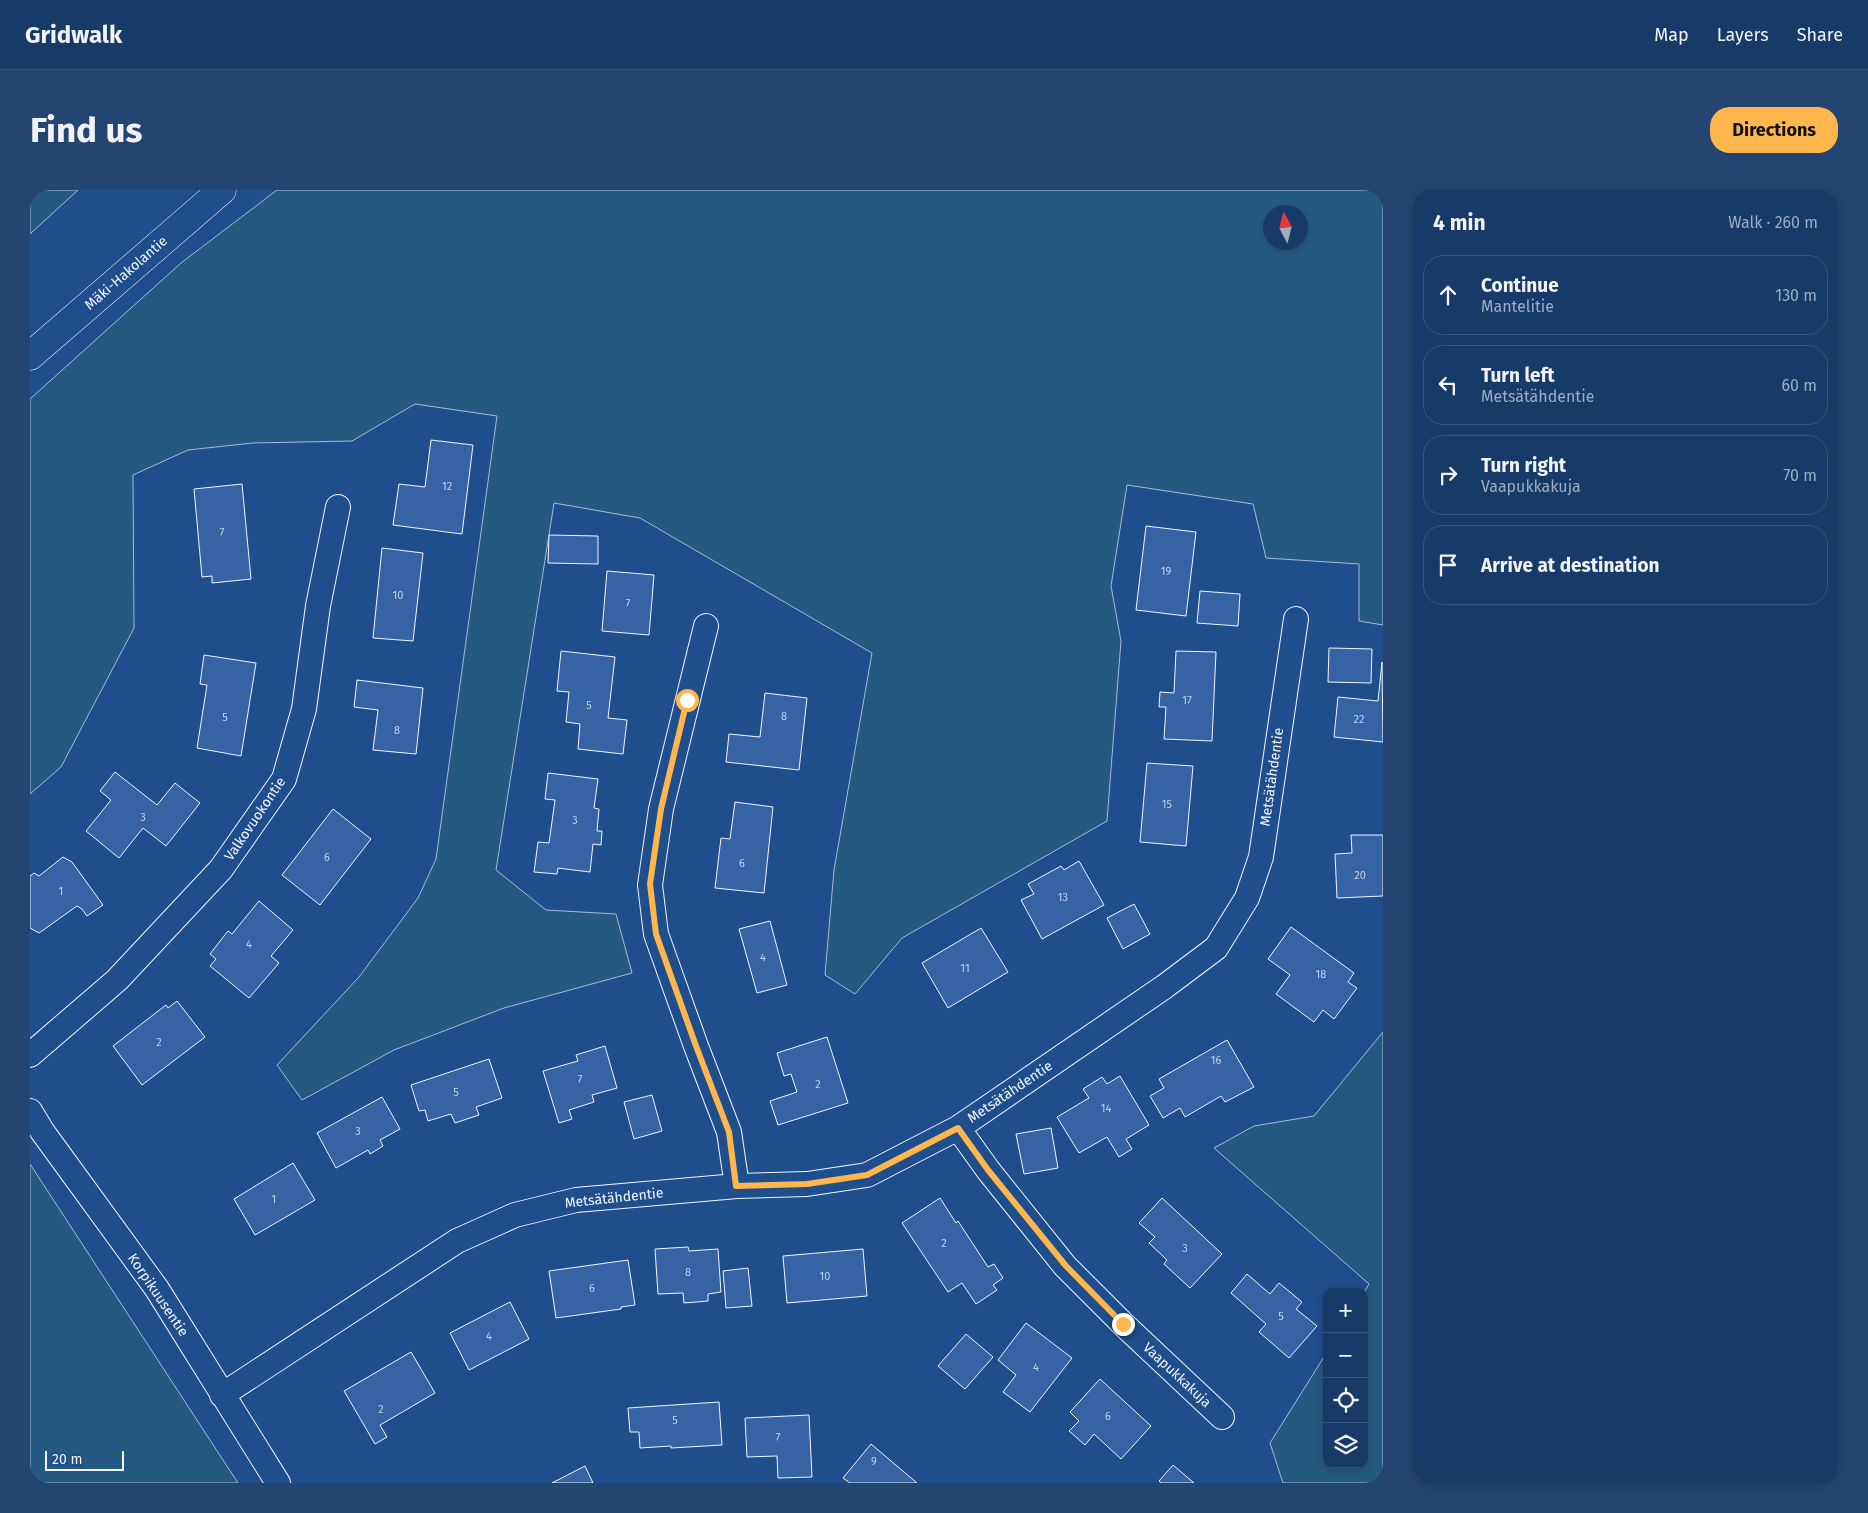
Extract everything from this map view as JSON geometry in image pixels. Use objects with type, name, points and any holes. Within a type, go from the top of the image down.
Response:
[{"type":"street","name":"Mäki-Hakolantie","points":[[30,356],[222,190]]},
{"type":"street","name":"Valkovuokontie","points":[[30,1055],[117,980],[221,869],[284,778],[304,709],[318,606],[338,507]]},
{"type":"street","name":"Metsätähdentie","points":[[222,1394],[457,1242],[515,1215],[576,1200],[736,1186],[807,1184],[867,1175],[958,1128],[1164,987],[1216,948],[1247,898],[1261,857],[1296,619]]},
{"type":"street","points":[[706,626],[661,809],[650,884],[656,934],[729,1132],[736,1186]]},
{"type":"street","name":"Korpikuusentie","points":[[30,1111],[42,1131],[156,1289],[278,1483]]},
{"type":"street","name":"Vaapukkakuja","points":[[958,1128],[988,1170],[1066,1266],[1123,1324],[1222,1417]]},
{"type":"shaded area","points":[[30,190],[78,190],[30,234]]},
{"type":"shaded area","points":[[277,190],[1383,190],[1383,625],[1359,621],[1359,564],[1266,558],[1253,504],[1127,485],[1111,586],[1121,641],[1107,821],[902,938],[855,994],[825,975],[834,870],[872,653],[640,518],[554,503],[496,870],[546,910],[616,914],[632,973],[504,1008],[394,1050],[302,1100],[277,1065],[359,977],[418,898],[436,859],[497,416],[415,404],[352,441],[253,443],[188,450],[133,475],[134,628],[61,767],[30,794],[30,399],[181,263]]},
{"type":"shaded area","points":[[1383,1032],[1383,1483],[1283,1483],[1270,1443],[1323,1358],[1323,1468],[1368,1468],[1366,1288],[1369,1284],[1214,1148],[1254,1126],[1314,1116]]},
{"type":"shaded area","points":[[30,1164],[238,1483],[30,1483]]},
{"type":"building","points":[[431,440],[473,445],[462,534],[393,525],[399,484],[425,487]]},
{"type":"building","points":[[242,484],[251,579],[212,583],[212,576],[202,577],[194,489]]},
{"type":"building","points":[[1146,526],[1196,532],[1186,616],[1136,610]]},
{"type":"building","points":[[549,535],[598,536],[598,564],[548,563]]},
{"type":"building","points":[[382,548],[423,553],[413,641],[373,638]]},
{"type":"building","points":[[607,571],[654,575],[649,635],[602,631]]},
{"type":"building","points":[[1200,591],[1240,594],[1238,626],[1197,623]]},
{"type":"building","points":[[1329,648],[1372,649],[1371,683],[1328,682]]},
{"type":"building","points":[[561,651],[615,657],[608,718],[627,720],[623,754],[578,749],[580,724],[566,722],[569,692],[557,691]]},
{"type":"building","points":[[1176,651],[1216,652],[1212,741],[1164,739],[1166,707],[1159,707],[1160,692],[1174,693]]},
{"type":"building","points":[[204,655],[256,663],[241,756],[197,748],[207,685],[200,684]]},
{"type":"building","points":[[1382,662],[1383,742],[1334,737],[1338,697],[1378,701]]},
{"type":"building","points":[[357,680],[423,688],[416,754],[373,750],[378,710],[354,707]]},
{"type":"building","points":[[765,693],[807,698],[799,770],[726,762],[729,734],[760,737]]},
{"type":"building","points":[[1147,763],[1193,766],[1186,846],[1140,842]]},
{"type":"building","points":[[115,772],[157,805],[175,783],[200,803],[166,846],[143,828],[119,858],[86,831],[111,800],[100,791]]},
{"type":"building","points":[[548,773],[598,779],[594,808],[599,809],[597,831],[602,831],[601,845],[593,844],[590,872],[558,868],[557,874],[534,872],[538,842],[549,843],[555,800],[545,799]]},
{"type":"building","points":[[735,802],[773,807],[764,893],[715,888],[721,838],[730,839]]},
{"type":"building","points":[[333,809],[371,839],[320,905],[282,875]]},
{"type":"building","points":[[1351,835],[1383,835],[1383,896],[1337,898],[1335,854],[1352,853]]},
{"type":"building","points":[[63,857],[72,862],[103,905],[87,916],[77,906],[39,933],[30,928],[30,876],[34,873],[39,876]]},
{"type":"building","points":[[1079,861],[1104,905],[1042,939],[1021,900],[1034,894],[1028,884],[1061,866],[1064,870]]},
{"type":"building","points":[[259,901],[293,930],[271,956],[279,963],[249,998],[210,966],[216,959],[210,954],[228,931],[232,934]]},
{"type":"building","points":[[1134,904],[1150,934],[1123,949],[1107,918]]},
{"type":"building","points":[[770,921],[787,985],[757,993],[739,929]]},
{"type":"building","points":[[1291,927],[1354,973],[1348,982],[1357,988],[1334,1019],[1323,1010],[1314,1022],[1276,994],[1290,975],[1268,959]]},
{"type":"building","points":[[981,928],[1008,972],[948,1008],[922,963]]},
{"type":"building","points":[[177,1001],[205,1037],[142,1085],[113,1046],[166,1005],[168,1008]]},
{"type":"building","points":[[827,1037],[848,1103],[778,1125],[770,1101],[797,1092],[791,1074],[784,1076],[777,1053]]},
{"type":"building","points":[[1227,1040],[1254,1087],[1225,1102],[1221,1096],[1185,1117],[1180,1108],[1163,1118],[1150,1096],[1164,1088],[1159,1079]]},
{"type":"building","points":[[605,1046],[617,1088],[592,1095],[594,1102],[569,1110],[572,1119],[559,1123],[543,1071],[578,1061],[576,1055]]},
{"type":"building","points":[[489,1059],[502,1098],[476,1107],[479,1115],[455,1123],[451,1114],[428,1121],[425,1110],[419,1111],[411,1085]]},
{"type":"building","points":[[1120,1076],[1149,1125],[1126,1139],[1132,1149],[1119,1157],[1107,1137],[1079,1153],[1057,1117],[1089,1098],[1083,1089],[1102,1077],[1107,1084]]},
{"type":"building","points":[[652,1095],[662,1131],[634,1139],[624,1102]]},
{"type":"building","points":[[382,1097],[400,1129],[380,1140],[383,1146],[370,1154],[368,1150],[336,1168],[317,1133]]},
{"type":"building","points":[[1051,1128],[1058,1168],[1024,1174],[1016,1134]]},
{"type":"building","points":[[293,1163],[315,1200],[255,1235],[234,1199]]},
{"type":"building","points":[[940,1198],[956,1223],[958,1221],[988,1267],[994,1264],[1003,1278],[993,1285],[997,1290],[976,1304],[962,1283],[948,1292],[902,1223]]},
{"type":"building","points":[[1162,1198],[1222,1254],[1190,1288],[1164,1264],[1167,1260],[1149,1243],[1155,1237],[1139,1223]]},
{"type":"building","points":[[688,1247],[689,1251],[718,1249],[721,1292],[708,1294],[708,1301],[684,1303],[683,1293],[658,1294],[655,1249]]},
{"type":"building","points":[[863,1249],[867,1296],[787,1303],[783,1256]]},
{"type":"building","points":[[628,1260],[635,1305],[621,1307],[621,1309],[556,1318],[549,1271]]},
{"type":"building","points":[[748,1268],[752,1306],[726,1308],[723,1271]]},
{"type":"building","points":[[1247,1274],[1270,1294],[1279,1283],[1302,1302],[1296,1309],[1317,1326],[1289,1358],[1259,1332],[1266,1324],[1231,1293]]},
{"type":"building","points":[[510,1302],[529,1339],[469,1370],[450,1333]]},
{"type":"building","points":[[1026,1323],[1072,1358],[1030,1412],[1003,1392],[1016,1375],[998,1360]]},
{"type":"building","points":[[966,1334],[993,1357],[965,1389],[938,1366]]},
{"type":"building","points":[[411,1352],[435,1393],[380,1425],[387,1437],[375,1444],[344,1391]]},
{"type":"building","points":[[1100,1379],[1151,1426],[1121,1459],[1094,1434],[1085,1445],[1069,1431],[1079,1421],[1070,1412]]},
{"type":"building","points":[[719,1402],[722,1445],[640,1448],[639,1432],[630,1432],[628,1408]]},
{"type":"building","points":[[809,1415],[812,1477],[778,1478],[777,1456],[747,1457],[745,1418]]},
{"type":"building","points":[[871,1444],[917,1483],[850,1483],[843,1478]]},
{"type":"building","points":[[1173,1465],[1194,1483],[1161,1483],[1159,1481]]},
{"type":"building","points":[[585,1466],[593,1483],[552,1483]]},
{"type":"route","points":[[687,700],[661,809],[650,884],[656,934],[729,1132],[736,1186],[807,1184],[867,1175],[958,1128],[988,1170],[1066,1266],[1123,1324]]}]
